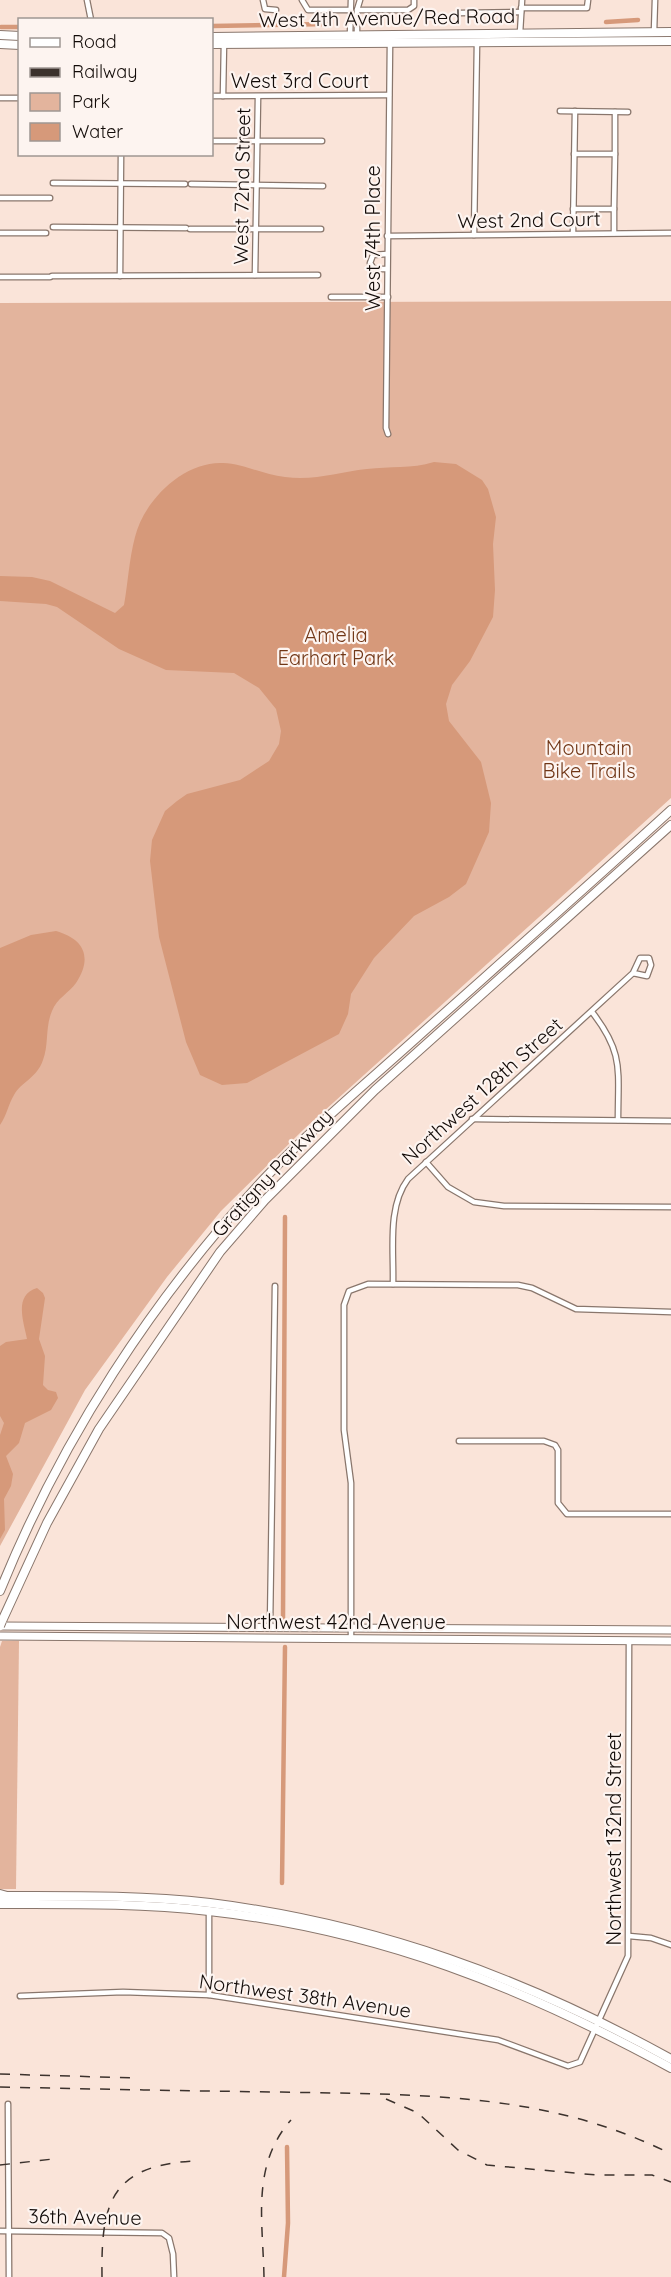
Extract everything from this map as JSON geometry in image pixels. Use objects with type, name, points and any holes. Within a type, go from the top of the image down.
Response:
[{"type":"highway","name":"Gratigny Parkway","points":[[0,1591],[14,1556],[62,1460],[105,1386],[152,1316],[218,1231],[298,1145],[671,810]]},
{"type":"highway","name":"Gratigny Parkway","points":[[1,1624],[46,1523],[99,1429],[220,1252],[272,1193],[375,1090],[671,825]]},
{"type":"main road","name":"West 4th Avenue/Red Road","points":[[213,37],[224,40],[390,43],[520,33],[671,32]]},
{"type":"main road","name":"West 4th Avenue/Red Road","points":[[213,44],[224,40],[423,34],[477,38],[671,41]]},
{"type":"main road","points":[[390,43],[423,34]]},
{"type":"main road","points":[[0,35],[18,36]]},
{"type":"main road","points":[[0,44],[18,45]]},
{"type":"main road","name":"Northwest 42nd Avenue","points":[[1,1624],[671,1630]]},
{"type":"main road","points":[[75,1626],[75,1637]]},
{"type":"main road","points":[[179,1638],[180,1627]]},
{"type":"main road","points":[[401,1628],[401,1639]]},
{"type":"main road","points":[[450,1629],[451,1640]]},
{"type":"main road","points":[[629,1641],[630,1630]]},
{"type":"main road","name":"Northwest 42nd Avenue","points":[[0,1636],[671,1641]]},
{"type":"main road","points":[[2,1895],[128,1897],[209,1907],[310,1927],[404,1951],[504,1985],[599,2024],[671,2059]]},
{"type":"main road","points":[[0,1904],[209,1907]]},
{"type":"main road","points":[[599,2024],[671,2068]]},
{"type":"street","points":[[87,0],[91,18]]},
{"type":"street","points":[[263,0],[265,9],[276,10]]},
{"type":"street","points":[[302,0],[308,10],[351,10]]},
{"type":"street","points":[[351,0],[354,36]]},
{"type":"street","points":[[354,36],[360,0]]},
{"type":"street","points":[[357,10],[408,10],[414,6],[414,0]]},
{"type":"street","points":[[520,33],[522,0]]},
{"type":"street","points":[[460,13],[587,8],[588,0]]},
{"type":"street","points":[[654,33],[655,0]]},
{"type":"street","points":[[474,235],[477,38]]},
{"type":"street","points":[[223,96],[224,40]]},
{"type":"street","name":"West 74th Place","points":[[388,434],[386,428],[390,43]]},
{"type":"street","name":"West 3rd Court","points":[[213,96],[389,95]]},
{"type":"street","name":"West 72nd Street","points":[[255,275],[258,96]]},
{"type":"street","points":[[0,98],[18,98]]},
{"type":"street","points":[[560,111],[628,112]]},
{"type":"street","points":[[573,233],[575,111]]},
{"type":"street","points":[[614,233],[615,112]]},
{"type":"street","points":[[213,141],[322,141]]},
{"type":"street","points":[[574,154],[615,154]]},
{"type":"street","points":[[120,276],[121,156]]},
{"type":"street","points":[[52,183],[323,186]]},
{"type":"street","points":[[0,198],[50,198]]},
{"type":"street","points":[[573,209],[614,209]]},
{"type":"street","points":[[53,227],[321,229]]},
{"type":"street","points":[[0,232],[46,233]]},
{"type":"street","name":"West 2nd Court","points":[[387,236],[671,233]]},
{"type":"street","points":[[387,254],[373,255],[370,263],[374,269],[387,269]]},
{"type":"street","points":[[0,277],[318,275]]},
{"type":"street","points":[[331,297],[388,297]]},
{"type":"street","points":[[640,958],[649,958],[651,965],[646,976],[631,975],[640,958]]},
{"type":"street","name":"Northwest 128th Street","points":[[393,1284],[394,1208],[402,1187],[472,1119],[631,975]]},
{"type":"street","points":[[592,1012],[615,1046],[618,1064],[618,1120]]},
{"type":"street","points":[[472,1119],[671,1120]]},
{"type":"street","points":[[426,1162],[448,1187],[474,1202],[504,1206],[671,1208]]},
{"type":"street","points":[[351,1639],[351,1484],[344,1430],[344,1305],[349,1291],[366,1284],[518,1285],[532,1288],[576,1309],[671,1312]]},
{"type":"street","points":[[270,1627],[274,1286]]},
{"type":"street","points":[[459,1442],[544,1441],[555,1445],[558,1450],[558,1503],[567,1514],[671,1514]]},
{"type":"street","name":"Northwest 132nd Street","points":[[580,2062],[628,1956],[629,1641]]},
{"type":"street","points":[[209,1907],[209,1995]]},
{"type":"street","points":[[629,1936],[651,1938],[671,1945]]},
{"type":"street","name":"Northwest 38th Avenue","points":[[20,1996],[123,1992],[209,1995],[498,2040],[568,2066],[580,2062]]},
{"type":"street","points":[[8,2103],[9,2277]]},
{"type":"street","name":"36th Avenue","points":[[0,2231],[162,2233],[169,2238],[173,2254],[174,2277]]},
{"type":"green space","name":"Amelia Earhart Park","points":[[671,301],[671,798],[303,1130],[221,1211],[167,1277],[85,1390],[0,1546],[0,303]]},
{"type":"green space","points":[[2,1641],[19,1641],[16,1889],[0,1889],[0,1647]]},
{"type":"water","points":[[434,462],[456,464],[482,480],[488,489],[496,517],[493,544],[495,590],[493,617],[470,661],[452,685],[446,704],[449,721],[481,762],[491,803],[489,832],[466,884],[449,897],[414,916],[374,958],[351,994],[348,1014],[339,1034],[247,1083],[222,1085],[200,1075],[186,1042],[159,937],[150,861],[152,840],[165,811],[187,794],[240,780],[269,761],[279,744],[281,731],[276,709],[259,688],[234,673],[166,670],[119,649],[57,607],[46,604],[0,601],[0,576],[32,577],[50,581],[115,613],[124,605],[135,537],[147,510],[168,485],[194,469],[208,464],[223,463],[239,465],[277,476],[306,478],[367,469],[417,466]]},
{"type":"water","points":[[56,931],[66,934],[79,944],[85,957],[84,965],[76,983],[52,1011],[48,1023],[45,1054],[40,1066],[17,1091],[0,1125],[0,948],[31,935]]},
{"type":"water","points":[[37,1288],[45,1298],[39,1339],[45,1356],[43,1385],[48,1390],[56,1392],[58,1398],[51,1410],[25,1423],[19,1443],[6,1456],[13,1474],[11,1486],[4,1499],[5,1530],[0,1539],[0,1435],[4,1423],[0,1416],[0,1346],[6,1342],[27,1339],[22,1303],[30,1292]]},
{"type":"waterway","points":[[606,22],[638,20]]},
{"type":"waterway","points":[[213,26],[328,24]]},
{"type":"waterway","points":[[1,27],[18,27]]},
{"type":"waterway","points":[[283,1620],[285,1217]]},
{"type":"waterway","points":[[282,1883],[285,1647]]},
{"type":"waterway","points":[[284,2277],[288,2223],[287,2147]]},
{"type":"railway","points":[[0,2074],[136,2078]]},
{"type":"railway","points":[[0,2087],[382,2094],[480,2100],[529,2107],[576,2118],[624,2133],[671,2154]]},
{"type":"railway","points":[[386,2099],[418,2113],[458,2150],[487,2165],[596,2175],[652,2175],[671,2182]]},
{"type":"railway","points":[[264,2277],[262,2194],[265,2175],[278,2137],[291,2120]]},
{"type":"railway","points":[[0,2165],[53,2159]]},
{"type":"railway","points":[[102,2277],[104,2229],[108,2210],[116,2194],[127,2181],[144,2171],[165,2164],[193,2161]]},
{"type":"park label","name":"Mountain Bike Trails","points":[[589,760]]}]
